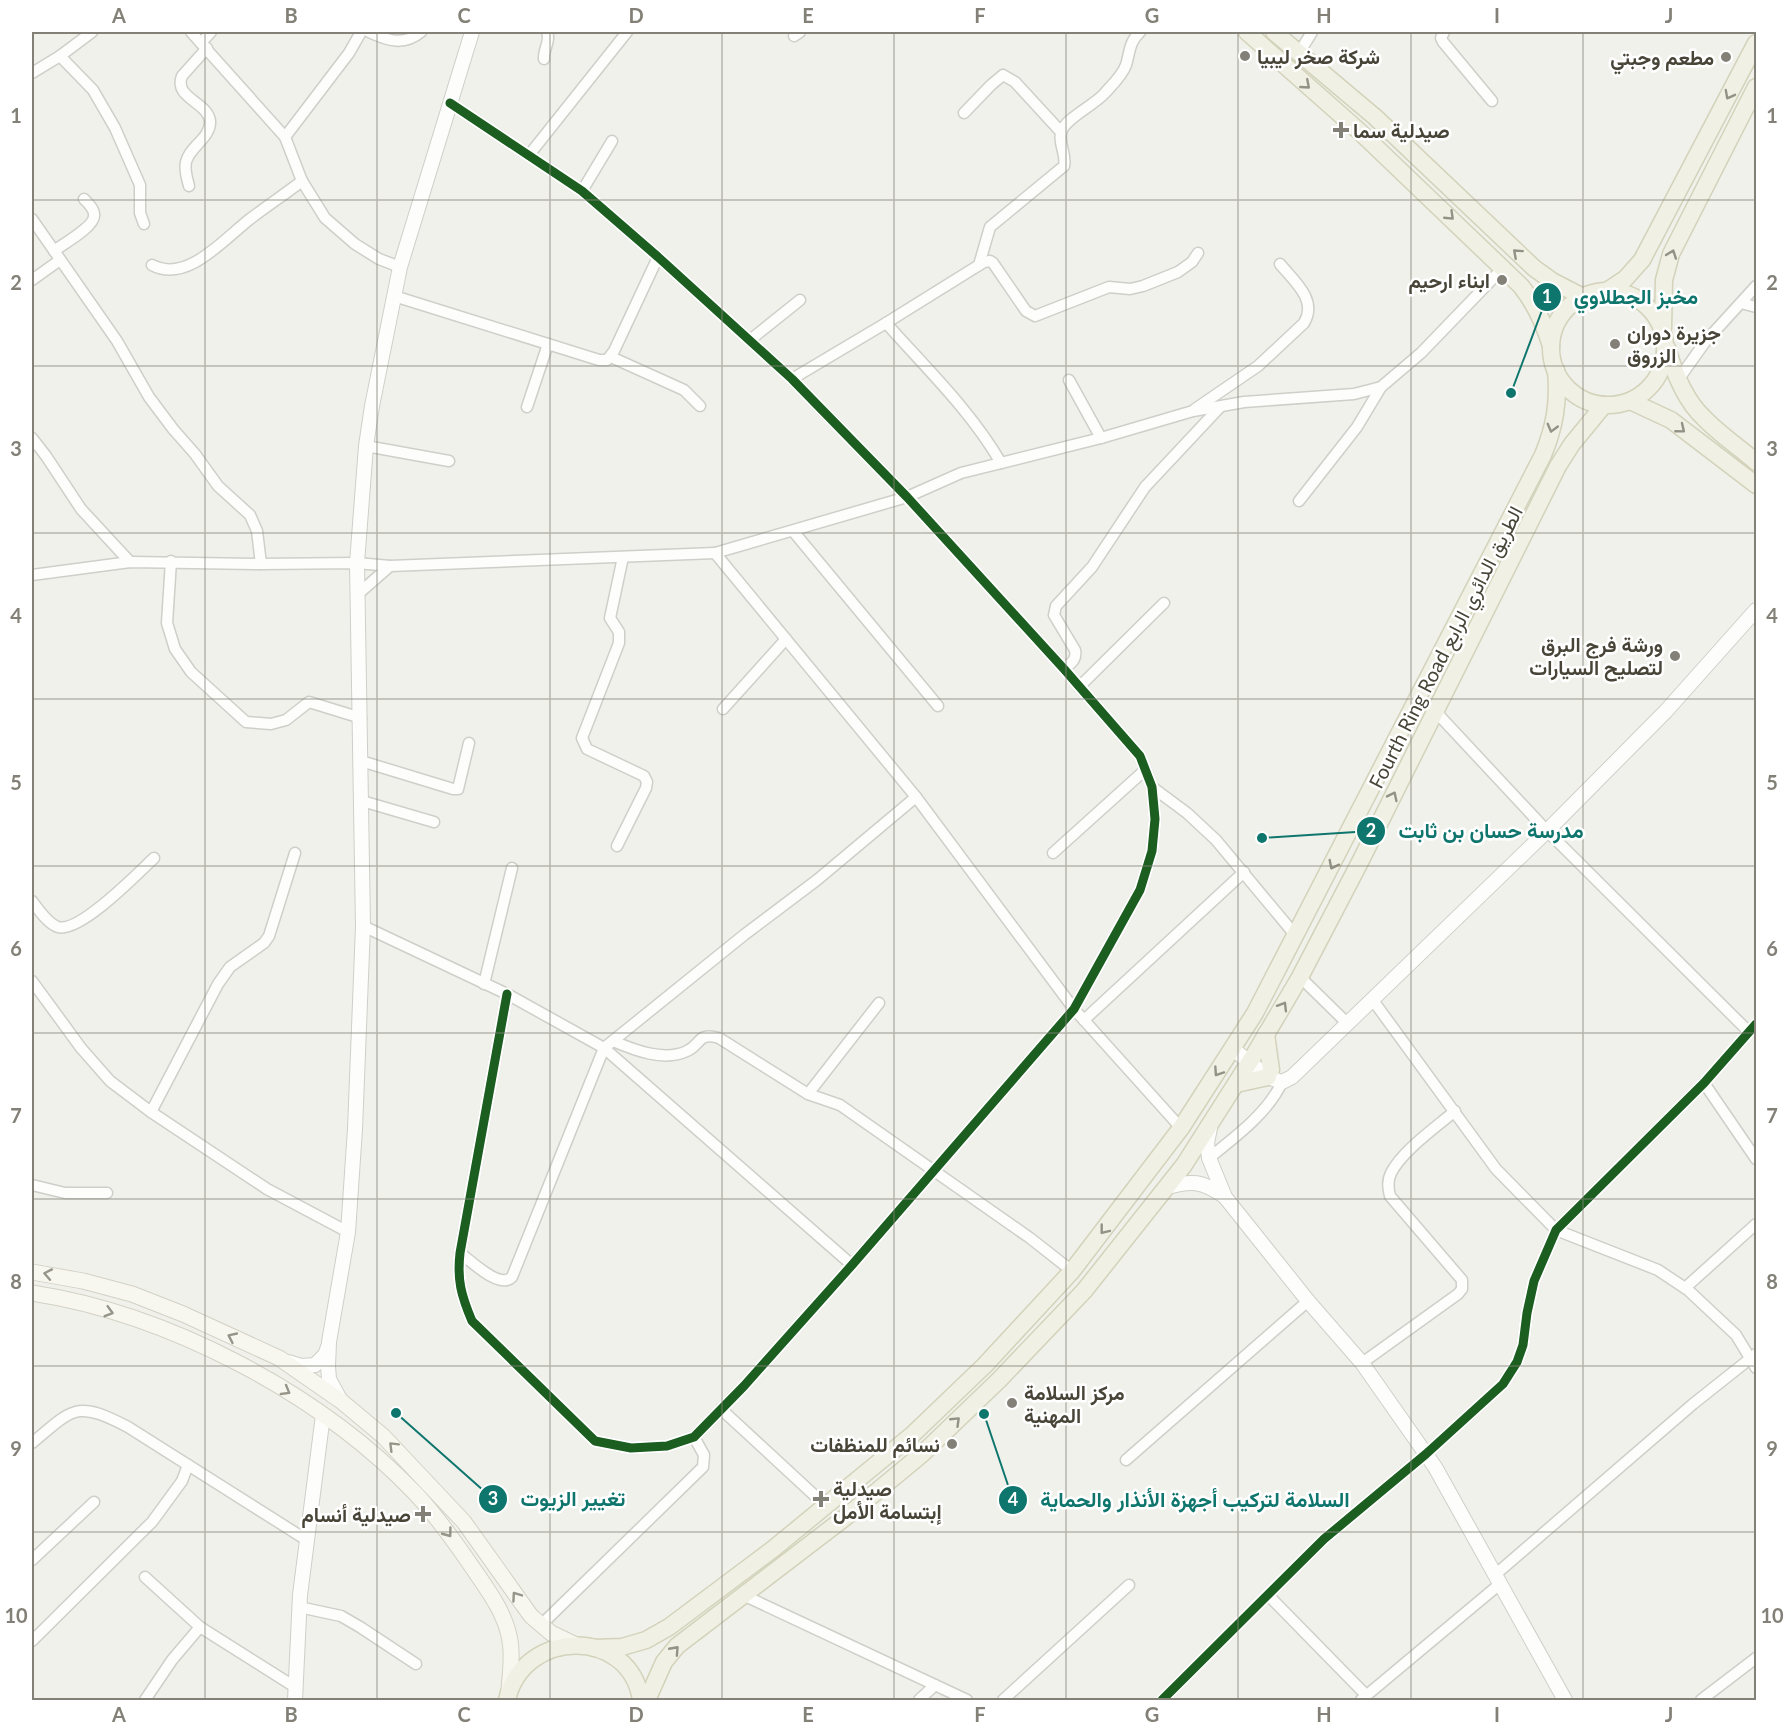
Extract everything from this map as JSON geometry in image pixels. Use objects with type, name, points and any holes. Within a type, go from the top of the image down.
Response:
[{"type":"main road","points":[[1247,32],[1359,131],[1503,268],[1536,305],[1545,324],[1560,380],[1584,400],[1604,405],[1630,401],[1645,392],[1657,379],[1664,362],[1662,302],[1664,280],[1671,254],[1756,87]]},
{"type":"main road","points":[[1274,32],[1376,117],[1526,261],[1552,281],[1583,297]]},
{"type":"main road","points":[[1607,291],[1625,279],[1642,260],[1756,43]]},
{"type":"main road","points":[[1551,346],[1560,317],[1573,303],[1583,297],[1595,292],[1620,292],[1643,302],[1659,321],[1678,380],[1688,399],[1702,417],[1756,462]]},
{"type":"main road","name":"Fourth Ring Road الطريق الدائري الرابع","points":[[594,1648],[622,1647],[646,1640],[669,1627],[773,1549],[912,1435],[985,1365],[1072,1271],[1181,1128],[1236,1046],[1296,936],[1543,455],[1557,411],[1556,370]]},
{"type":"main road","points":[[1630,401],[1671,420],[1756,484]]},
{"type":"main road","points":[[647,1701],[664,1662],[677,1646],[848,1516],[922,1454],[999,1380],[1084,1291],[1167,1187],[1236,1084],[1300,977],[1557,466],[1604,405]]},
{"type":"main road","points":[[1236,1084],[1275,1077],[1266,1034]]},
{"type":"main road","points":[[32,1272],[83,1281],[132,1294],[183,1314],[279,1358],[341,1401],[383,1436],[464,1522],[531,1616],[550,1632],[576,1645]]},
{"type":"main road","points":[[32,1293],[124,1316],[221,1355],[290,1393],[344,1429],[415,1493],[448,1532],[482,1581],[495,1603],[510,1639],[512,1654],[508,1697]]},
{"type":"main road","points":[[508,1697],[514,1679],[534,1657],[562,1646],[576,1645],[594,1648],[609,1654],[623,1665],[633,1679],[641,1701]]},
{"type":"street","points":[[32,73],[92,32]]},
{"type":"street","points":[[190,32],[285,137],[302,181],[325,218],[337,230],[379,259],[400,267]]},
{"type":"street","points":[[189,186],[185,172],[188,156],[206,134],[210,122],[207,114],[182,89],[180,81],[211,32]]},
{"type":"street","points":[[285,137],[349,53],[361,32]]},
{"type":"street","points":[[369,32],[401,42],[422,32]]},
{"type":"street","points":[[341,1401],[329,1379],[329,1342],[348,1232],[356,1117],[363,926],[357,563],[366,446],[400,267],[472,32]]},
{"type":"street","points":[[544,59],[549,37],[547,32]]},
{"type":"street","points":[[529,154],[627,32]]},
{"type":"street","points":[[980,265],[990,227],[1064,166],[1065,160],[1060,138],[1063,127],[1101,97],[1121,75],[1132,39],[1140,32]]},
{"type":"street","points":[[1299,53],[1312,32]]},
{"type":"street","points":[[1444,32],[1443,42],[1492,101]]},
{"type":"street","points":[[60,56],[93,90],[115,128],[140,185],[140,213],[144,224]]},
{"type":"street","points":[[964,113],[1003,75],[1015,82],[1061,132]]},
{"type":"street","points":[[450,103],[582,191],[792,379],[907,497],[1140,756],[1152,788],[1155,819],[1152,851],[1140,890],[1074,1009],[852,1265],[721,1409],[694,1437],[667,1446],[631,1448],[595,1441],[472,1321],[462,1299],[457,1275],[460,1253],[507,994]]},
{"type":"street","points":[[582,191],[612,141]]},
{"type":"street","points":[[152,266],[168,270],[199,260],[302,181]]},
{"type":"street","points":[[32,280],[93,219],[94,212],[84,199]]},
{"type":"street","points":[[32,219],[122,348],[149,396],[167,421],[218,486],[250,515],[257,531],[261,564]]},
{"type":"street","points":[[792,379],[987,261],[993,264],[1026,311],[1035,316],[1108,287],[1130,289],[1143,286],[1178,272],[1192,262],[1198,253]]},
{"type":"street","points":[[394,296],[599,360],[607,360],[611,357],[658,257]]},
{"type":"street","points":[[1193,411],[1258,366],[1304,323],[1309,315],[1307,298],[1280,264]]},
{"type":"street","points":[[1299,501],[1357,427],[1381,387],[1420,353],[1503,268]]},
{"type":"street","points":[[1678,380],[1705,342],[1756,286]]},
{"type":"street","points":[[750,340],[800,300]]},
{"type":"street","points":[[1741,303],[1756,307]]},
{"type":"street","points":[[886,323],[966,412],[988,440],[1001,463]]},
{"type":"street","points":[[527,407],[548,344]]},
{"type":"street","points":[[611,357],[684,390],[700,406]]},
{"type":"street","points":[[1069,380],[1101,438]]},
{"type":"street","points":[[32,575],[130,562],[357,563],[390,566],[715,553],[907,497],[961,473],[1101,438],[1193,411],[1244,402],[1354,394],[1381,387]]},
{"type":"street","points":[[1064,669],[1075,659],[1076,655],[1054,615],[1056,606],[1092,567],[1145,487],[1220,406]]},
{"type":"street","points":[[32,438],[81,509],[130,562]]},
{"type":"street","points":[[366,446],[449,461]]},
{"type":"street","points":[[792,531],[938,706]]},
{"type":"street","points":[[715,553],[916,797],[1074,1009],[1181,1128]]},
{"type":"street","points":[[617,846],[646,788],[646,779],[587,749],[582,738],[619,643],[619,632],[610,618],[623,557]]},
{"type":"street","points":[[171,561],[167,623],[175,649],[191,672],[246,722],[271,724],[286,720],[309,702],[361,718]]},
{"type":"street","points":[[358,594],[390,566]]},
{"type":"street","points":[[1079,687],[1164,603]]},
{"type":"street","points":[[1236,1046],[1275,1077],[1292,1077],[1547,831],[1666,711],[1756,610]]},
{"type":"street","points":[[723,709],[786,639]]},
{"type":"street","points":[[1162,1701],[1324,1539],[1426,1454],[1503,1384],[1517,1362],[1523,1346],[1534,1281],[1556,1230],[1704,1083],[1753,1028],[1547,831],[1435,711]]},
{"type":"street","points":[[362,761],[458,789],[469,743]]},
{"type":"street","points":[[1053,853],[1145,770]]},
{"type":"street","points":[[1152,788],[1186,813],[1216,840],[1296,936]]},
{"type":"street","points":[[460,1253],[495,1279],[503,1282],[512,1277],[604,1048],[744,935],[817,880],[916,797]]},
{"type":"street","points":[[362,801],[434,822]]},
{"type":"street","points":[[151,1112],[218,984],[230,967],[264,944],[269,936],[296,853]]},
{"type":"street","points":[[32,901],[53,925],[65,928],[88,917],[154,858]]},
{"type":"street","points":[[484,984],[512,868]]},
{"type":"street","points":[[1084,1020],[1244,872]]},
{"type":"street","points":[[363,926],[507,994],[604,1048],[852,1265]]},
{"type":"street","points":[[1300,977],[1348,1024]]},
{"type":"street","points":[[32,981],[35,997],[110,1081],[151,1112],[267,1189],[348,1232]]},
{"type":"street","points":[[1268,1595],[1364,1698],[1694,1404],[1755,1360],[1736,1335],[1685,1288],[1658,1270],[1556,1230],[1496,1169],[1372,999]]},
{"type":"street","points":[[808,1094],[879,1003]]},
{"type":"street","points":[[613,1041],[652,1054],[676,1055],[689,1051],[700,1038],[710,1036],[718,1038],[808,1094],[840,1105],[1030,1238],[1072,1271]]},
{"type":"street","points":[[1209,1158],[1255,1119],[1276,1094],[1275,1077]]},
{"type":"street","points":[[1704,1083],[1756,1159]]},
{"type":"street","points":[[1362,1363],[1462,1289],[1462,1280],[1390,1196],[1387,1185],[1400,1159],[1455,1111]]},
{"type":"street","points":[[1210,1124],[1207,1143],[1209,1158],[1226,1197],[1308,1301],[1362,1363],[1426,1454],[1499,1578],[1565,1701]]},
{"type":"street","points":[[1167,1187],[1196,1182],[1209,1186],[1226,1197]]},
{"type":"street","points":[[32,1185],[65,1193],[107,1193]]},
{"type":"street","points":[[1685,1288],[1756,1224]]},
{"type":"street","points":[[1126,1460],[1308,1301]]},
{"type":"street","points":[[279,1358],[301,1366],[315,1365],[324,1355],[329,1342]]},
{"type":"street","points":[[721,1409],[826,1506]]},
{"type":"street","points":[[32,1443],[68,1413],[85,1410],[101,1413],[128,1427],[305,1539]]},
{"type":"street","points":[[295,1694],[305,1539],[323,1415]]},
{"type":"street","points":[[541,1625],[703,1467],[704,1455],[694,1437]]},
{"type":"street","points":[[32,1641],[152,1522],[182,1481],[188,1465]]},
{"type":"street","points":[[32,1560],[93,1502]]},
{"type":"street","points":[[145,1577],[200,1627],[295,1694]]},
{"type":"street","points":[[1003,1701],[1129,1585]]},
{"type":"street","points":[[743,1595],[967,1701]]},
{"type":"street","points":[[299,1607],[341,1616],[416,1664]]},
{"type":"street","points":[[146,1701],[172,1660],[200,1627]]},
{"type":"street","points":[[1701,1701],[1756,1658]]},
{"type":"street","points":[[919,1701],[935,1685]]},
{"type":"cycle path","points":[[450,103],[582,191],[792,379],[907,497],[1140,756],[1152,787],[1155,819],[1152,851],[1140,890],[1074,1009],[744,1386],[694,1437],[667,1446],[631,1448],[595,1441],[472,1321],[465,1303],[459,1271],[460,1253],[507,994]]},
{"type":"cycle path","points":[[1162,1700],[1324,1539],[1426,1454],[1503,1384],[1517,1362],[1523,1345],[1534,1281],[1556,1230],[1704,1083],[1756,1024]]},
{"type":"place","name":"شركة صخر ليبيا","points":[[1245,56]]},
{"type":"place","name":"مطعم وجبتي","points":[[1726,57]]},
{"type":"place","name":"صيدلية سما","points":[[1341,130]]},
{"type":"place","name":"ابناء ارحيم","points":[[1502,280]]},
{"type":"place","name":"جزيرة دوران الزروق","points":[[1615,344]]},
{"type":"place","name":"مخبز الجطلاوي","points":[[1511,393]]},
{"type":"place","name":"ورشة فرج البرق لتصليح السيارات","points":[[1675,656]]},
{"type":"place","name":"مدرسة حسان بن ثابت","points":[[1262,838]]},
{"type":"place","name":"مركز السلامة المهنية","points":[[1012,1403]]},
{"type":"place","name":"تغيير الزيوت","points":[[396,1413]]},
{"type":"place","name":"السلامة لتركيب أجهزة الأنذار والحماية","points":[[984,1414]]},
{"type":"place","name":"نسائم للمنظفات","points":[[952,1444]]},
{"type":"place","name":"صيدلية إبتسامة الأمل","points":[[821,1499]]},
{"type":"place","name":"صيدلية أنسام","points":[[423,1514]]}]
